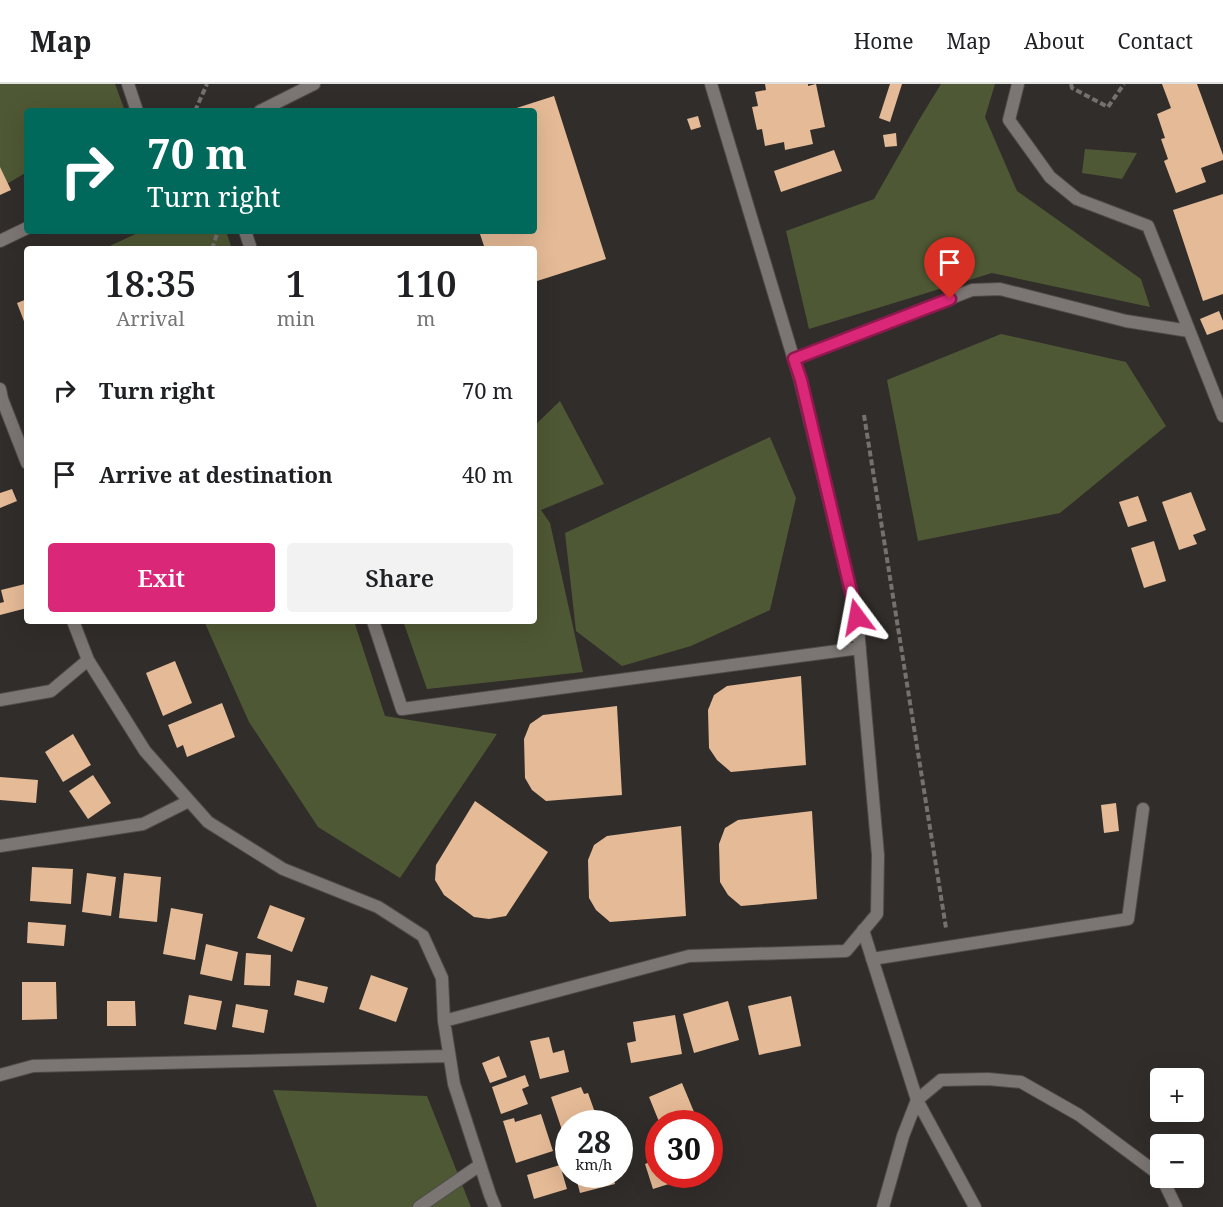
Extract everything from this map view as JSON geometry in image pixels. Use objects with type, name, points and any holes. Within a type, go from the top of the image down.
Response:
[{"type":"street","points":[[128,84],[136,108]]},
{"type":"street","points":[[266,108],[314,84]]},
{"type":"street","points":[[444,1021],[689,956],[846,951],[877,914],[878,855],[857,617],[801,380],[711,84]]},
{"type":"street","points":[[1018,84],[1009,120],[1050,177],[1077,199],[1148,226],[1223,416]]},
{"type":"street","points":[[0,241],[24,229]]},
{"type":"street","points":[[794,359],[972,290],[1000,289],[1126,321],[1189,331]]},
{"type":"street","points":[[1,396],[24,455]]},
{"type":"street","points":[[74,624],[88,660],[145,751],[208,822],[283,869],[378,907],[423,936],[442,978],[444,1021],[454,1084],[495,1207]]},
{"type":"street","points":[[374,624],[402,709],[860,648]]},
{"type":"street","points":[[0,700],[51,691],[88,660]]},
{"type":"street","points":[[0,846],[143,824],[189,801]]},
{"type":"street","points":[[872,959],[1128,919],[1143,809]]},
{"type":"street","points":[[863,930],[917,1100],[975,1207]]},
{"type":"street","points":[[0,1076],[33,1066],[449,1056]]},
{"type":"street","points":[[883,1207],[903,1136],[917,1100],[941,1080],[988,1079],[1020,1082],[1079,1115],[1150,1169]]},
{"type":"street","points":[[419,1207],[480,1165]]},
{"type":"street","points":[[1166,1188],[1176,1207]]},
{"type":"path","points":[[196,108],[207,84]]},
{"type":"path","points":[[1071,84],[1072,88],[1107,107],[1124,84]]},
{"type":"path","points":[[864,415],[949,947]]},
{"type":"green space","points":[[0,84],[115,84],[124,108],[24,108],[24,174],[0,188]]},
{"type":"green space","points":[[941,84],[995,84],[985,117],[1017,191],[1141,279],[1150,307],[992,273],[809,329],[786,231],[874,199]]},
{"type":"green space","points":[[1085,149],[1137,153],[1122,179],[1082,173]]},
{"type":"green space","points":[[136,234],[227,234],[231,246],[110,246]]},
{"type":"green space","points":[[1001,334],[1126,362],[1166,426],[1060,513],[918,541],[887,380]]},
{"type":"green space","points":[[560,401],[604,484],[541,510],[550,523],[583,672],[427,689],[404,624],[537,624],[537,423]]},
{"type":"green space","points":[[770,437],[796,498],[770,610],[691,646],[622,666],[576,631],[565,533]]},
{"type":"green space","points":[[205,624],[355,624],[385,716],[497,734],[400,878],[318,827],[249,722]]},
{"type":"green space","points":[[273,1090],[427,1096],[471,1207],[317,1207]]},
{"type":"building","points":[[765,84],[808,84],[808,86],[816,84],[825,127],[810,130],[813,144],[785,150],[784,142],[765,146],[762,129],[757,130],[752,107],[758,106],[755,92],[766,90]]},
{"type":"building","points":[[890,84],[902,84],[890,122],[879,118]]},
{"type":"building","points":[[1162,84],[1197,84],[1223,155],[1223,160],[1201,168],[1206,182],[1176,193],[1164,161],[1168,159],[1161,139],[1165,138],[1157,114],[1171,108]]},
{"type":"building","points":[[554,96],[606,259],[537,281],[537,246],[484,246],[480,234],[537,234],[537,108],[516,108]]},
{"type":"building","points":[[698,116],[701,127],[691,130],[687,119]]},
{"type":"building","points":[[896,133],[897,146],[885,147],[883,135]]},
{"type":"building","points":[[834,150],[842,171],[781,192],[774,171]]},
{"type":"building","points":[[0,167],[11,190],[0,195]]},
{"type":"building","points":[[1223,194],[1223,294],[1203,301],[1173,210]]},
{"type":"building","points":[[24,300],[24,321],[17,303]]},
{"type":"building","points":[[1219,311],[1223,329],[1207,335],[1200,319]]},
{"type":"building","points":[[12,489],[17,501],[0,508],[0,493]]},
{"type":"building","points":[[1191,492],[1206,530],[1193,535],[1197,544],[1179,550],[1162,502]]},
{"type":"building","points":[[1138,496],[1147,521],[1128,527],[1119,502]]},
{"type":"building","points":[[1154,541],[1166,581],[1144,588],[1131,548]]},
{"type":"building","points":[[24,584],[24,609],[0,615],[0,603],[4,602],[1,590]]},
{"type":"building","points":[[175,661],[192,703],[163,716],[146,673]]},
{"type":"building","points":[[801,676],[806,765],[731,772],[717,760],[709,748],[708,710],[714,695],[727,686]]},
{"type":"building","points":[[222,703],[235,737],[187,757],[183,745],[177,748],[168,725]]},
{"type":"building","points":[[617,706],[622,795],[546,801],[532,790],[525,778],[524,739],[530,724],[543,715]]},
{"type":"building","points":[[73,734],[91,765],[63,782],[45,752]]},
{"type":"building","points":[[93,775],[111,803],[88,819],[69,791]]},
{"type":"building","points":[[0,777],[38,780],[36,803],[0,800]]},
{"type":"building","points":[[475,801],[548,852],[506,916],[489,919],[474,917],[444,895],[435,880],[436,865]]},
{"type":"building","points":[[1116,803],[1119,831],[1104,833],[1101,805]]},
{"type":"building","points":[[812,811],[817,899],[741,906],[728,895],[720,882],[719,844],[725,828],[738,820]]},
{"type":"building","points":[[681,826],[686,916],[610,922],[596,910],[589,898],[588,860],[594,845],[607,836]]},
{"type":"building","points":[[32,867],[73,869],[71,904],[30,901]]},
{"type":"building","points":[[87,873],[116,877],[111,916],[82,912]]},
{"type":"building","points":[[124,873],[161,877],[157,922],[119,918]]},
{"type":"building","points":[[270,905],[305,918],[292,952],[257,938]]},
{"type":"building","points":[[171,908],[203,914],[195,960],[163,954]]},
{"type":"building","points":[[28,922],[66,925],[64,946],[27,943]]},
{"type":"building","points":[[206,944],[238,952],[232,981],[200,974]]},
{"type":"building","points":[[246,953],[271,955],[270,986],[244,985]]},
{"type":"building","points":[[371,975],[408,988],[396,1022],[359,1009]]},
{"type":"building","points":[[297,980],[328,987],[324,1003],[294,995]]},
{"type":"building","points":[[22,982],[56,982],[57,1019],[22,1020]]},
{"type":"building","points":[[189,995],[222,1001],[216,1030],[184,1024]]},
{"type":"building","points":[[791,996],[801,1046],[759,1055],[748,1006]]},
{"type":"building","points":[[107,1001],[135,1001],[136,1026],[107,1026]]},
{"type":"building","points":[[728,1001],[739,1040],[694,1053],[683,1014]]},
{"type":"building","points":[[236,1004],[268,1010],[264,1033],[232,1027]]},
{"type":"building","points":[[675,1015],[682,1054],[631,1063],[627,1043],[636,1041],[633,1022]]},
{"type":"building","points":[[549,1037],[553,1053],[564,1050],[569,1072],[540,1079],[530,1041]]},
{"type":"building","points":[[499,1056],[507,1077],[490,1083],[482,1063]]},
{"type":"building","points":[[525,1075],[529,1086],[522,1089],[528,1104],[501,1114],[492,1087]]},
{"type":"building","points":[[682,1083],[693,1110],[654,1110],[649,1097]]},
{"type":"building","points":[[581,1087],[584,1094],[588,1093],[594,1110],[555,1110],[551,1097]]},
{"type":"building","points":[[541,1114],[553,1151],[516,1163],[503,1121],[514,1118],[515,1122]]},
{"type":"building","points":[[555,1167],[555,1188],[567,1189],[534,1199],[527,1175]]},
{"type":"building","points":[[579,1188],[599,1188],[580,1193]]},
{"type":"route","points":[[857,617],[801,380],[794,359],[950,299]]}]
